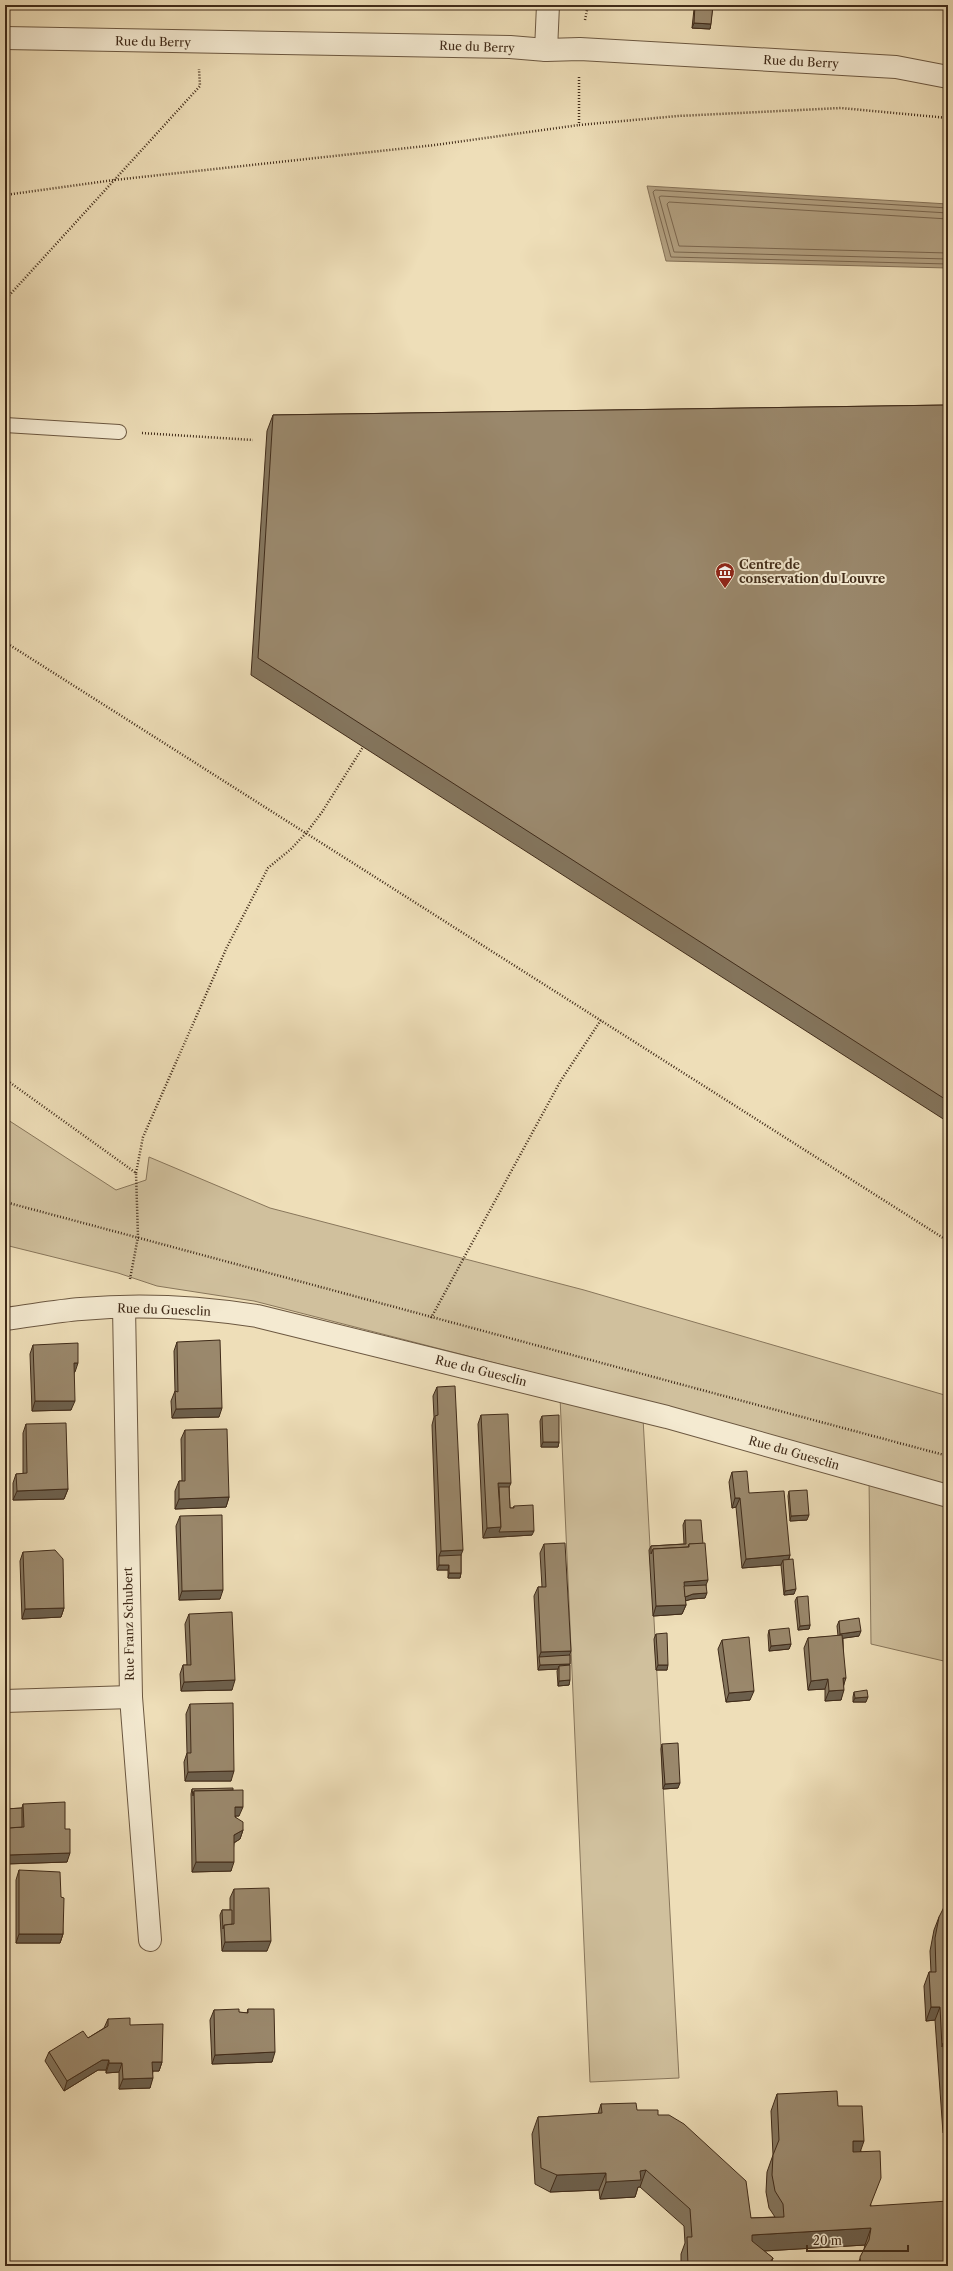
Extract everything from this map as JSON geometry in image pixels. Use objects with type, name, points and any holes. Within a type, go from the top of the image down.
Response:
[{"type":"street","points":[[546,50],[548,5]]},
{"type":"street","name":"Rue du Berry","points":[[5,38],[198,43],[510,46],[546,50],[580,49],[896,67],[948,77]]},
{"type":"street","name":"Rue du Guesclin","points":[[5,1319],[80,1309],[124,1307],[215,1311],[257,1316],[667,1417],[948,1496]]},
{"type":"street","name":"Rue Franz Schubert","points":[[124,1307],[131,1697],[150,1940]]},
{"type":"street","points":[[5,1701],[131,1697]]},
{"type":"lane","points":[[5,424],[120,432]]},
{"type":"path","points":[[579,125],[580,49],[588,5]]},
{"type":"path","points":[[5,300],[200,86],[198,43]]},
{"type":"path","points":[[5,195],[114,180],[435,146],[579,125],[678,116],[841,108],[948,118]]},
{"type":"path","points":[[120,432],[253,440]]},
{"type":"path","points":[[5,642],[307,832],[948,1241]]},
{"type":"path","points":[[124,1307],[138,1237],[136,1173],[143,1137],[231,940],[268,868],[291,849],[307,832],[322,812],[363,747]]},
{"type":"path","points":[[431,1318],[560,1082],[601,1020]]},
{"type":"path","points":[[5,1078],[136,1173]]},
{"type":"path","points":[[5,1202],[431,1318],[948,1456]]},
{"type":"shaded area","points":[[5,1118],[116,1190],[146,1180],[149,1157],[270,1208],[584,1290],[948,1396],[948,1662],[871,1644],[869,1478],[666,1407],[254,1301],[157,1286],[118,1273],[5,1245]]},
{"type":"shaded area","points":[[560,1397],[643,1418],[679,2078],[590,2082]]},
{"type":"water","points":[[647,186],[948,204],[948,268],[666,261]]},
{"type":"building","points":[[695,5],[713,5],[711,24],[694,23]]},
{"type":"building","points":[[948,405],[948,1101],[258,658],[273,415]]},
{"type":"building","points":[[220,1340],[222,1408],[176,1409],[175,1391],[178,1392],[177,1342]]},
{"type":"building","points":[[78,1343],[78,1363],[74,1363],[75,1401],[35,1401],[33,1345]]},
{"type":"building","points":[[455,1386],[463,1550],[441,1551],[435,1416],[438,1415],[437,1387]]},
{"type":"building","points":[[508,1414],[511,1483],[498,1483],[501,1527],[487,1528],[481,1415]]},
{"type":"building","points":[[559,1415],[559,1442],[543,1442],[542,1416]]},
{"type":"building","points":[[66,1423],[68,1489],[17,1491],[16,1474],[27,1473],[26,1424]]},
{"type":"building","points":[[227,1429],[229,1497],[179,1499],[179,1481],[185,1481],[185,1430]]},
{"type":"building","points":[[747,1471],[749,1493],[784,1491],[790,1555],[746,1559],[740,1498],[735,1498],[732,1472]]},
{"type":"building","points":[[499,1487],[509,1487],[510,1508],[514,1508],[514,1506],[533,1505],[534,1531],[499,1532],[501,1527]]},
{"type":"building","points":[[807,1490],[809,1515],[791,1516],[789,1491]]},
{"type":"building","points":[[222,1515],[223,1590],[182,1591],[180,1516]]},
{"type":"building","points":[[685,1520],[701,1520],[703,1544],[689,1544],[688,1547],[653,1549],[651,1554],[651,1546],[686,1544]]},
{"type":"building","points":[[565,1543],[571,1651],[541,1652],[538,1587],[546,1587],[544,1544]]},
{"type":"building","points":[[705,1543],[708,1580],[684,1582],[686,1605],[656,1606],[653,1549],[689,1547],[689,1544]]},
{"type":"building","points":[[55,1550],[63,1559],[64,1608],[25,1609],[23,1552]]},
{"type":"building","points":[[461,1555],[461,1573],[449,1573],[449,1565],[439,1565],[439,1556]]},
{"type":"building","points":[[793,1559],[796,1589],[785,1591],[783,1560]]},
{"type":"building","points":[[706,1585],[707,1593],[693,1594],[685,1597],[684,1586]]},
{"type":"building","points":[[808,1596],[810,1625],[800,1626],[797,1597]]},
{"type":"building","points":[[232,1612],[235,1680],[184,1682],[183,1665],[191,1665],[189,1614]]},
{"type":"building","points":[[859,1618],[861,1631],[840,1634],[839,1621]]},
{"type":"building","points":[[789,1628],[791,1644],[771,1646],[769,1630]]},
{"type":"building","points":[[667,1633],[668,1665],[658,1665],[656,1634]]},
{"type":"building","points":[[842,1635],[846,1678],[843,1678],[844,1690],[829,1691],[828,1679],[811,1681],[808,1638]]},
{"type":"building","points":[[749,1637],[754,1691],[729,1693],[722,1640]]},
{"type":"building","points":[[570,1655],[570,1664],[540,1665],[539,1657]]},
{"type":"building","points":[[570,1665],[570,1680],[559,1681],[559,1666]]},
{"type":"building","points":[[867,1690],[868,1697],[855,1698],[854,1692]]},
{"type":"building","points":[[233,1703],[234,1771],[188,1772],[187,1753],[191,1753],[190,1704]]},
{"type":"building","points":[[678,1743],[680,1783],[665,1784],[662,1744]]},
{"type":"building","points":[[233,1788],[233,1790],[194,1791],[193,1796],[192,1789]]},
{"type":"building","points":[[243,1790],[243,1807],[235,1807],[235,1817],[243,1822],[243,1830],[234,1835],[234,1862],[196,1862],[194,1791]]},
{"type":"building","points":[[65,1802],[65,1829],[70,1829],[70,1853],[8,1855],[8,1828],[24,1827],[23,1804]]},
{"type":"building","points":[[22,1808],[22,1827],[8,1828],[6,1832],[5,1809]]},
{"type":"building","points":[[19,1870],[60,1872],[61,1897],[64,1898],[63,1934],[19,1934]]},
{"type":"building","points":[[269,1888],[271,1941],[225,1942],[224,1925],[234,1924],[234,1889]]},
{"type":"building","points":[[948,1906],[948,2043],[943,2043],[942,2047],[940,2007],[931,2007],[929,1972],[936,1972],[935,1938],[939,1917],[944,1907]]},
{"type":"building","points":[[222,1910],[232,1910],[232,1924],[224,1925],[223,1929]]},
{"type":"building","points":[[239,2009],[239,2012],[248,2013],[248,2009],[274,2009],[275,2052],[215,2055],[214,2010]]},
{"type":"building","points":[[130,2018],[130,2025],[163,2024],[162,2062],[152,2062],[153,2078],[123,2079],[122,2063],[109,2063],[109,2060],[102,2060],[67,2081],[49,2052],[83,2031],[88,2038],[108,2026],[108,2019]]},
{"type":"building","points":[[943,2043],[948,2043],[948,2104]]},
{"type":"building","points":[[837,2091],[838,2106],[862,2106],[864,2141],[853,2141],[853,2152],[880,2151],[881,2178],[870,2206],[948,2201],[948,2266],[861,2266],[860,2257],[869,2240],[871,2228],[752,2235],[752,2241],[773,2258],[767,2266],[688,2266],[687,2237],[692,2237],[690,2209],[646,2170],[640,2171],[641,2180],[606,2182],[606,2173],[557,2175],[541,2168],[538,2117],[602,2113],[601,2104],[636,2103],[637,2110],[658,2110],[658,2115],[669,2115],[684,2124],[746,2181],[751,2218],[784,2217],[783,2204],[775,2191],[772,2175],[773,2155],[779,2140],[777,2094]]},
{"type":"place","name":"Centre de conservation du Louvre","points":[[725,589]]}]
